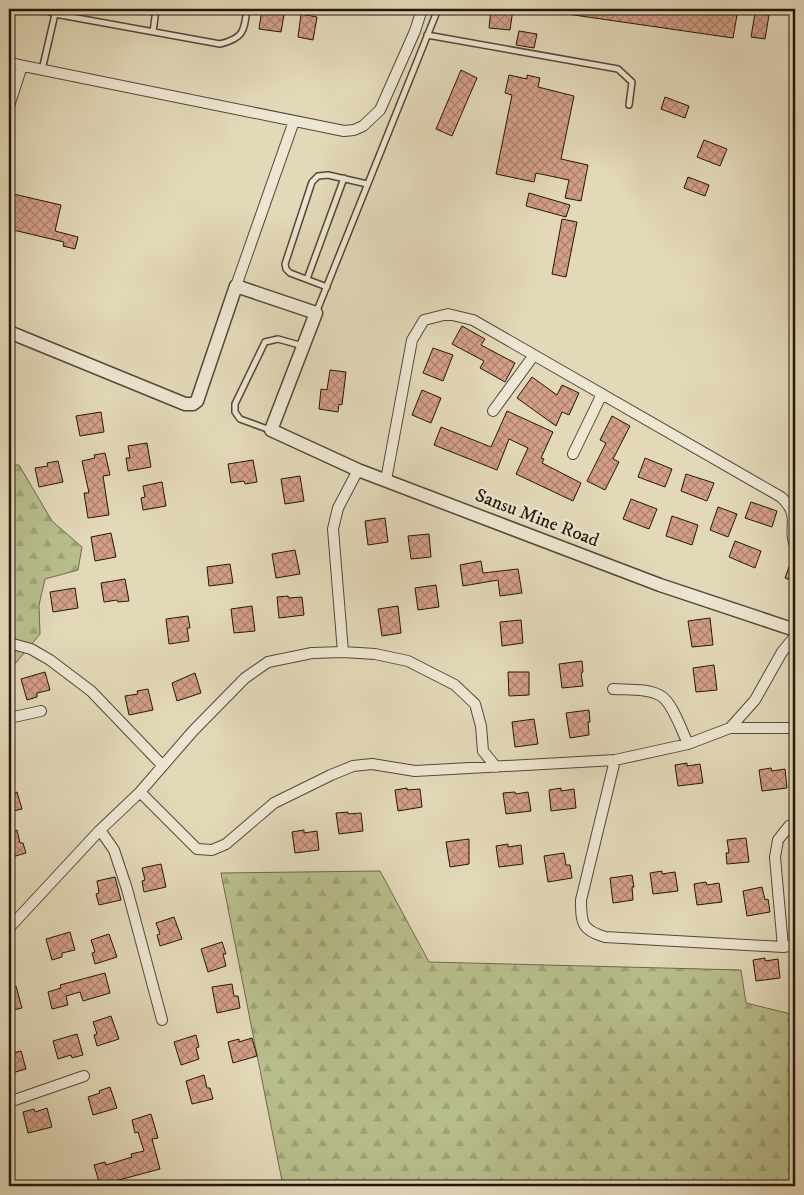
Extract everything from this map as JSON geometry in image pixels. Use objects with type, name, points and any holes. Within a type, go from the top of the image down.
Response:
[{"type":"street","points":[[9,63],[344,131],[354,130],[363,126],[380,110],[415,31],[422,9]]},
{"type":"street","points":[[9,106],[22,66]]},
{"type":"street","points":[[9,332],[185,404],[193,404],[197,401],[294,121]]},
{"type":"street","points":[[236,286],[316,313],[270,430]]},
{"type":"street","points":[[386,480],[412,340],[424,320],[448,314],[473,320],[781,496],[788,503],[792,512],[795,545]]},
{"type":"street","points":[[493,411],[534,355]]},
{"type":"street","points":[[573,454],[602,394]]},
{"type":"street","name":"Sansu Mine Road","points":[[270,430],[358,470],[660,584],[795,630]]},
{"type":"street","points":[[343,652],[333,529],[338,508],[358,470]]},
{"type":"street","points":[[730,728],[755,700],[782,652],[795,636]]},
{"type":"street","points":[[9,643],[31,648],[91,691],[162,765]]},
{"type":"street","points":[[9,928],[100,830],[140,792],[162,765],[245,678],[268,662],[312,653],[343,652],[374,654],[408,661],[455,685],[475,704],[481,726],[483,751],[496,767]]},
{"type":"street","points":[[613,689],[650,692],[662,696],[671,707],[688,744]]},
{"type":"street","points":[[9,718],[41,711]]},
{"type":"street","points":[[140,792],[198,848],[212,850],[226,844],[274,803],[330,775],[353,766],[372,764],[415,771],[615,760],[688,744],[730,728],[795,728]]},
{"type":"street","points":[[615,760],[581,900],[581,918],[590,932],[605,937],[783,947],[795,945]]},
{"type":"street","points":[[783,947],[775,857],[778,840],[788,826],[795,825]]},
{"type":"street","points":[[100,830],[114,850],[130,899],[162,1020]]},
{"type":"street","points":[[9,1102],[84,1076]]},
{"type":"lane","points":[[42,9],[55,14],[220,44],[234,41],[244,32],[247,9]]},
{"type":"lane","points":[[153,32],[156,9]]},
{"type":"lane","points":[[316,313],[438,9]]},
{"type":"lane","points":[[42,70],[55,14]]},
{"type":"lane","points":[[427,35],[618,69],[632,82],[629,105]]},
{"type":"lane","points":[[327,287],[290,273],[286,269],[285,264],[312,182],[318,176],[328,175],[367,184]]},
{"type":"lane","points":[[307,279],[344,178]]},
{"type":"lane","points":[[270,430],[240,419],[235,412],[235,404],[265,342],[278,339],[303,346]]},
{"type":"green space","points":[[9,465],[19,465],[52,521],[82,547],[78,570],[45,579],[39,605],[40,634],[9,671]]},
{"type":"green space","points":[[380,871],[429,962],[741,970],[746,1003],[795,1015],[795,1186],[283,1186],[221,873]]},
{"type":"building","points":[[262,9],[285,9],[281,32],[259,29]]},
{"type":"building","points":[[491,9],[513,9],[510,30],[489,28]]},
{"type":"building","points":[[568,9],[738,9],[733,38],[567,14]]},
{"type":"building","points":[[755,13],[769,15],[765,39],[751,37]]},
{"type":"building","points":[[301,14],[317,17],[313,40],[298,37]]},
{"type":"building","points":[[519,31],[537,34],[534,48],[516,45]]},
{"type":"building","points":[[461,70],[477,78],[452,136],[436,129]]},
{"type":"building","points":[[509,75],[527,79],[527,75],[540,78],[538,87],[574,96],[561,159],[588,165],[581,201],[565,198],[569,180],[536,173],[534,182],[496,174],[512,95],[505,93]]},
{"type":"building","points":[[665,97],[689,106],[685,118],[661,109]]},
{"type":"building","points":[[704,140],[727,149],[720,166],[697,157]]},
{"type":"building","points":[[688,177],[709,185],[705,196],[684,188]]},
{"type":"building","points":[[9,193],[61,205],[55,231],[78,237],[75,249],[63,246],[64,242],[9,229]]},
{"type":"building","points":[[529,193],[570,205],[566,217],[526,206]]},
{"type":"building","points":[[562,219],[577,222],[566,277],[552,274]]},
{"type":"building","points":[[462,326],[485,339],[481,345],[515,363],[505,382],[480,368],[484,361],[452,344]]},
{"type":"building","points":[[433,348],[453,355],[443,381],[423,373]]},
{"type":"building","points":[[330,370],[346,372],[342,405],[339,404],[338,412],[319,409],[321,389],[327,390]]},
{"type":"building","points":[[532,377],[557,395],[562,385],[579,393],[569,415],[562,412],[556,426],[517,398]]},
{"type":"building","points":[[422,390],[441,398],[431,423],[412,415]]},
{"type":"building","points":[[507,411],[553,432],[541,458],[544,459],[542,463],[581,483],[573,501],[516,474],[528,448],[509,439],[497,470],[434,445],[441,427],[491,447]]},
{"type":"building","points":[[101,412],[104,432],[80,436],[76,416]]},
{"type":"building","points":[[612,416],[630,426],[613,459],[619,462],[605,490],[587,481],[606,443],[600,440]]},
{"type":"building","points":[[147,443],[151,467],[128,471],[126,458],[130,458],[128,446]]},
{"type":"building","points":[[105,453],[110,475],[103,476],[109,515],[88,518],[84,493],[89,493],[82,461],[95,458],[94,455]]},
{"type":"building","points":[[645,458],[672,469],[665,487],[638,477]]},
{"type":"building","points":[[253,460],[257,482],[245,484],[244,481],[231,483],[228,464]]},
{"type":"building","points":[[58,461],[63,482],[39,487],[35,468],[48,466],[47,463]]},
{"type":"building","points":[[686,474],[714,483],[707,501],[681,491]]},
{"type":"building","points":[[300,476],[304,501],[285,504],[281,479]]},
{"type":"building","points":[[162,482],[166,506],[143,510],[141,498],[145,497],[143,486]]},
{"type":"building","points":[[631,499],[657,509],[649,529],[623,519]]},
{"type":"building","points":[[751,502],[777,511],[772,527],[745,518]]},
{"type":"building","points":[[718,507],[737,514],[728,537],[710,530]]},
{"type":"building","points":[[672,516],[698,525],[692,545],[666,536]]},
{"type":"building","points":[[385,518],[388,542],[368,545],[365,521]]},
{"type":"building","points":[[111,533],[116,557],[95,561],[91,537]]},
{"type":"building","points":[[429,534],[431,557],[411,559],[408,536]]},
{"type":"building","points":[[735,541],[761,551],[755,568],[729,557]]},
{"type":"building","points":[[295,550],[300,574],[276,578],[272,554]]},
{"type":"building","points":[[795,553],[795,582],[785,578]]},
{"type":"building","points":[[481,561],[483,573],[518,569],[522,593],[500,596],[498,580],[463,586],[460,565]]},
{"type":"building","points":[[230,564],[233,583],[209,586],[207,567]]},
{"type":"building","points":[[125,579],[129,601],[104,602],[101,583]]},
{"type":"building","points":[[436,585],[439,607],[418,610],[415,588]]},
{"type":"building","points":[[75,588],[78,608],[53,612],[50,592]]},
{"type":"building","points":[[288,596],[289,598],[302,597],[304,615],[279,618],[277,597]]},
{"type":"building","points":[[252,606],[255,631],[234,633],[231,609]]},
{"type":"building","points":[[398,606],[401,633],[382,636],[378,609]]},
{"type":"building","points":[[188,616],[190,628],[187,628],[189,641],[169,644],[166,619]]},
{"type":"building","points":[[710,618],[713,645],[692,647],[688,621]]},
{"type":"building","points":[[521,620],[523,643],[502,646],[500,622]]},
{"type":"building","points":[[582,661],[583,686],[562,688],[559,664]]},
{"type":"building","points":[[714,665],[717,690],[696,692],[693,668]]},
{"type":"building","points":[[45,672],[50,690],[37,693],[37,697],[27,700],[21,679]]},
{"type":"building","points":[[508,672],[529,672],[529,695],[509,696]]},
{"type":"building","points":[[195,673],[201,693],[177,701],[172,683]]},
{"type":"building","points":[[148,689],[153,710],[129,715],[125,696],[138,694],[137,691]]},
{"type":"building","points":[[589,710],[589,735],[570,738],[566,713]]},
{"type":"building","points":[[534,719],[538,744],[515,747],[512,722]]},
{"type":"building","points":[[687,763],[687,766],[700,764],[703,783],[678,786],[675,765]]},
{"type":"building","points":[[771,768],[772,771],[785,769],[787,788],[762,791],[759,770]]},
{"type":"building","points":[[407,788],[407,790],[420,789],[422,807],[398,811],[395,790]]},
{"type":"building","points":[[561,788],[561,791],[574,789],[576,808],[551,811],[549,790]]},
{"type":"building","points":[[17,792],[22,809],[9,812],[9,795]]},
{"type":"building","points":[[515,792],[516,794],[528,792],[531,811],[506,814],[503,793]]},
{"type":"building","points":[[348,812],[348,814],[361,813],[363,831],[339,834],[336,813]]},
{"type":"building","points":[[17,830],[20,843],[23,843],[26,853],[9,858],[9,833]]},
{"type":"building","points":[[304,830],[304,833],[317,831],[319,850],[295,853],[292,832]]},
{"type":"building","points":[[746,838],[749,862],[727,864],[726,853],[729,853],[727,840]]},
{"type":"building","points":[[469,839],[469,864],[450,867],[446,842]]},
{"type":"building","points":[[508,844],[508,847],[521,845],[523,864],[499,867],[496,846]]},
{"type":"building","points":[[564,853],[566,865],[570,865],[572,878],[548,882],[544,856]]},
{"type":"building","points":[[161,864],[166,887],[144,892],[142,881],[145,880],[142,868]]},
{"type":"building","points":[[662,871],[662,874],[675,872],[678,891],[653,894],[650,873]]},
{"type":"building","points":[[632,875],[634,887],[632,887],[633,900],[613,903],[610,878]]},
{"type":"building","points":[[115,877],[121,900],[99,905],[96,894],[99,893],[97,881]]},
{"type":"building","points":[[706,882],[707,885],[719,883],[722,902],[697,905],[694,884]]},
{"type":"building","points":[[762,887],[765,900],[768,899],[770,912],[747,916],[743,891]]},
{"type":"building","points":[[174,917],[182,939],[160,946],[157,935],[160,934],[156,923]]},
{"type":"building","points":[[70,932],[75,950],[62,953],[62,957],[52,960],[46,939]]},
{"type":"building","points":[[109,934],[117,957],[95,964],[92,953],[95,952],[91,940]]},
{"type":"building","points":[[222,942],[226,954],[223,954],[226,966],[208,972],[201,949]]},
{"type":"building","points":[[765,958],[765,961],[778,959],[780,978],[756,981],[753,960]]},
{"type":"building","points":[[105,973],[110,993],[83,1001],[80,992],[66,996],[68,1005],[52,1009],[48,992],[61,988],[60,985]]},
{"type":"building","points":[[232,984],[234,996],[238,996],[240,1008],[217,1013],[212,987]]},
{"type":"building","points":[[16,986],[22,1008],[9,1011],[9,988]]},
{"type":"building","points":[[111,1016],[119,1039],[97,1046],[94,1035],[97,1034],[93,1022]]},
{"type":"building","points":[[77,1034],[83,1055],[72,1058],[71,1055],[58,1059],[53,1041]]},
{"type":"building","points":[[196,1035],[199,1047],[196,1048],[199,1059],[181,1065],[174,1042]]},
{"type":"building","points":[[252,1038],[257,1056],[233,1063],[228,1042],[239,1039],[239,1042]]},
{"type":"building","points":[[21,1051],[26,1069],[9,1074],[9,1054]]},
{"type":"building","points":[[204,1075],[207,1088],[210,1088],[213,1099],[192,1104],[186,1081]]},
{"type":"building","points":[[110,1087],[117,1108],[93,1115],[88,1097]]},
{"type":"building","points":[[47,1108],[52,1127],[28,1133],[23,1112],[34,1109],[35,1112]]},
{"type":"building","points":[[151,1114],[158,1138],[152,1139],[160,1169],[100,1185],[94,1165],[105,1162],[106,1165],[132,1157],[131,1154],[144,1151],[138,1132],[135,1133],[132,1120]]}]
